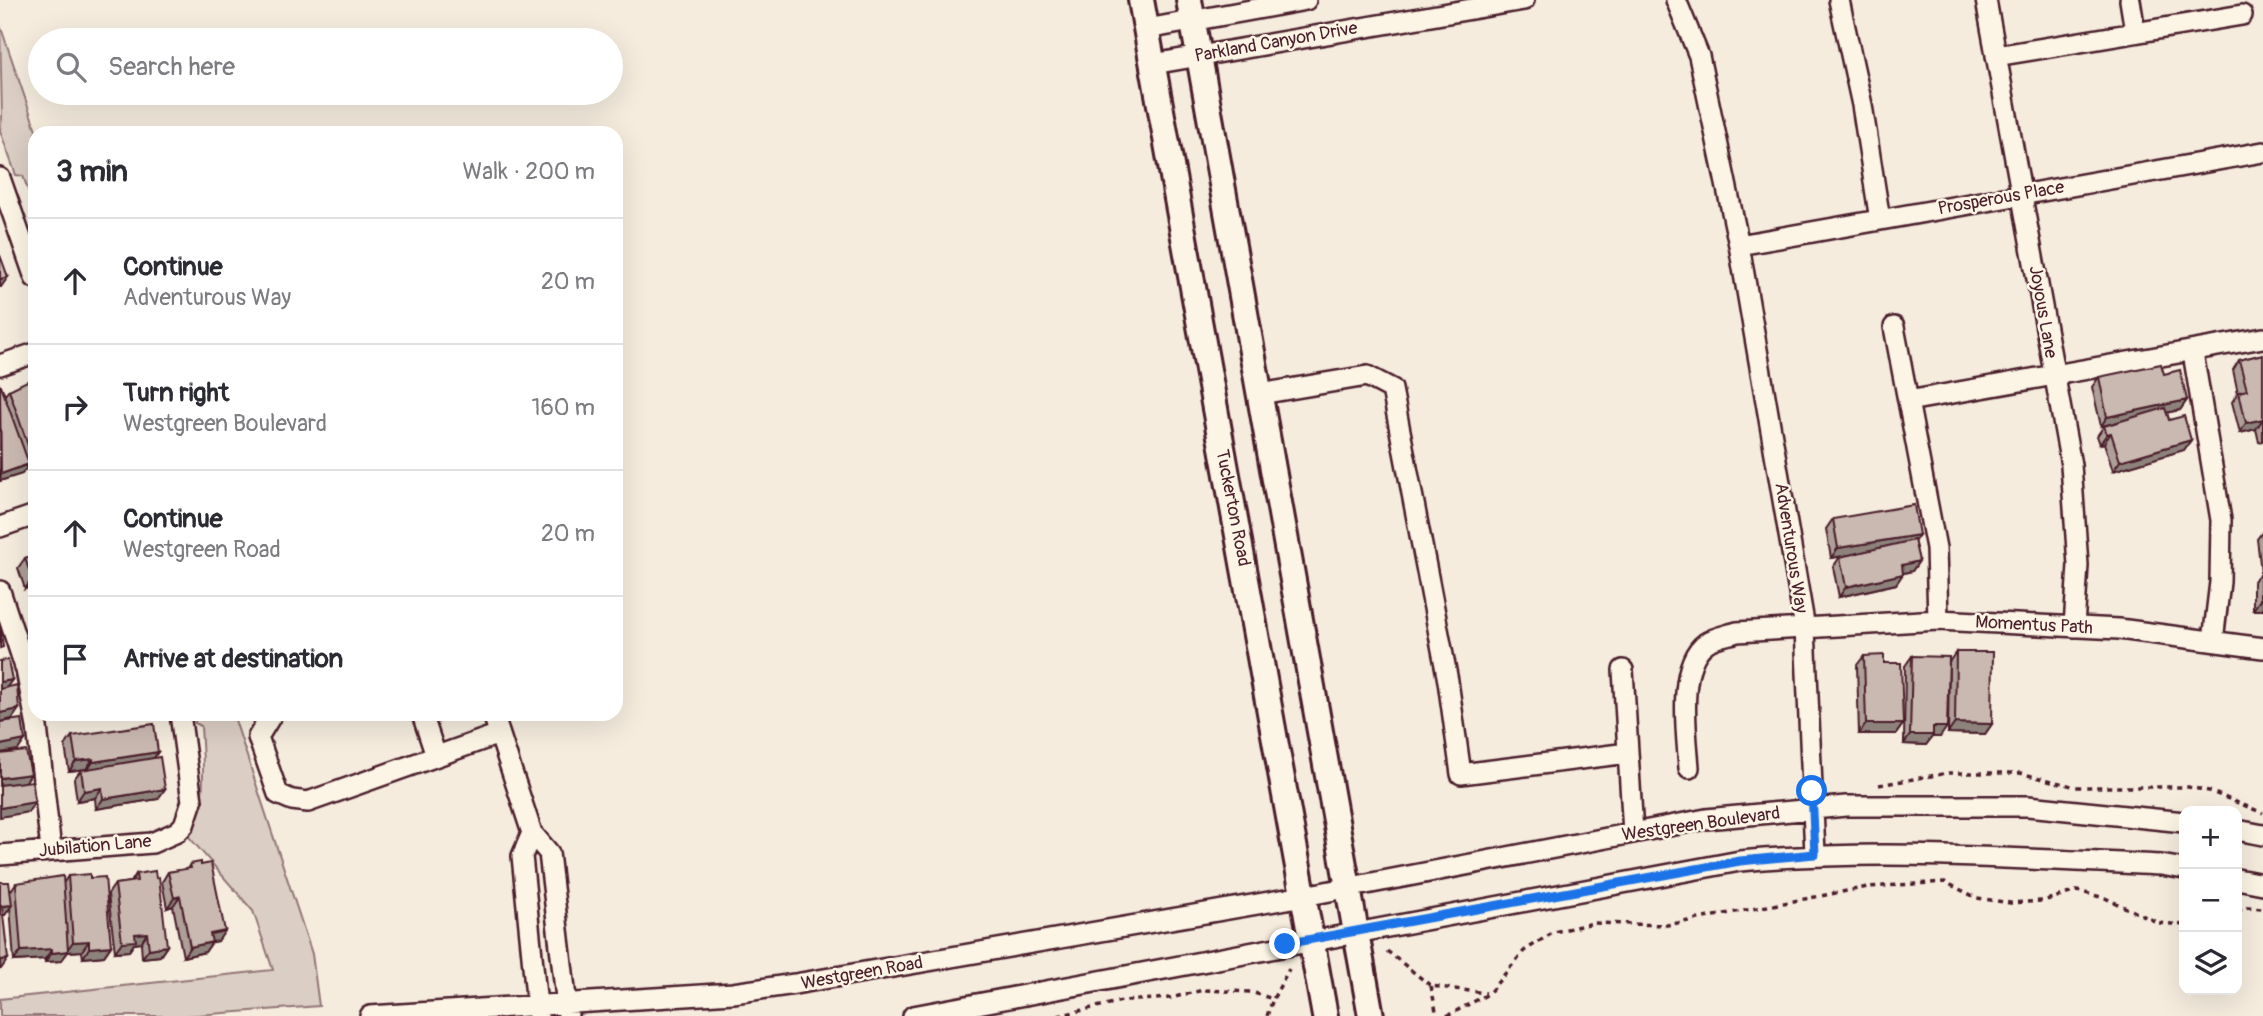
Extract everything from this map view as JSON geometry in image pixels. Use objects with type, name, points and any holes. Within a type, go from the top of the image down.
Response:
[{"type":"main road","name":"Tuckerton Road","points":[[1142,0],[1325,1016]]},
{"type":"main road","points":[[1190,10],[1371,1016]]},
{"type":"street","name":"Parkland Canyon Drive","points":[[1147,29],[1190,10],[1306,0]]},
{"type":"street","name":"Parkland Canyon Drive","points":[[1153,64],[1524,0]]},
{"type":"street","name":"Adventurous Way","points":[[1676,0],[1699,56],[1739,245],[1805,628],[1815,854]]},
{"type":"street","points":[[1839,0],[1862,105],[1880,220]]},
{"type":"street","name":"Joyous Lane","points":[[1986,0],[2055,375],[2077,513],[2078,565],[2074,627]]},
{"type":"street","points":[[2130,0],[2135,31]]},
{"type":"street","points":[[1996,56],[2242,15]]},
{"type":"street","name":"Prosperous Place","points":[[1739,245],[2263,152]]},
{"type":"street","points":[[0,178],[28,258]]},
{"type":"street","points":[[1894,327],[1936,548],[1938,620]]},
{"type":"street","points":[[1908,401],[2193,353],[2263,338]]},
{"type":"street","points":[[2193,353],[2221,520],[2220,582],[2213,641]]},
{"type":"street","points":[[0,365],[28,355]]},
{"type":"street","points":[[1260,394],[1367,376],[1392,388],[1448,681],[1461,774],[1628,753]]},
{"type":"street","points":[[0,527],[28,517]]},
{"type":"street","points":[[0,591],[28,680]]},
{"type":"street","name":"Momentus Path","points":[[1689,768],[1686,698],[1692,659],[1707,642],[1737,632],[1938,620],[2074,627],[2263,648]]},
{"type":"street","points":[[1623,670],[1633,833]]},
{"type":"street","points":[[36,721],[51,850]]},
{"type":"street","name":"Jubilation Lane","points":[[0,855],[152,843],[167,838],[184,825],[192,801],[181,721]]},
{"type":"street","points":[[268,721],[258,737],[278,794],[292,800],[308,802],[499,734]]},
{"type":"street","points":[[424,721],[436,756]]},
{"type":"street","points":[[495,721],[532,833],[549,853],[567,1010]]},
{"type":"street","name":"Westgreen Boulevard","points":[[1348,887],[1706,819],[1813,809],[2028,806],[2179,821]]},
{"type":"street","points":[[2242,831],[2263,835]]},
{"type":"street","points":[[532,833],[522,856],[537,1011]]},
{"type":"street","points":[[913,1016],[1312,939],[1740,861],[1815,854],[1940,855],[2161,865],[2179,868]]},
{"type":"street","points":[[2242,880],[2263,884]]},
{"type":"street","name":"Westgreen Road","points":[[370,1016],[567,1010],[733,993],[1348,887]]},
{"type":"path","points":[[1447,1016],[1488,994],[1524,951],[1554,932],[1593,923],[1667,925],[1868,887],[1945,882],[1977,898],[2010,903],[2043,901],[2077,891],[2105,898],[2159,923],[2179,925]]},
{"type":"path","points":[[2242,909],[2263,908]]},
{"type":"path","points":[[1387,951],[1431,986],[1488,994]]},
{"type":"path","points":[[1267,1016],[1289,968]]},
{"type":"path","points":[[1431,986],[1437,1016]]},
{"type":"path","points":[[1058,1016],[1122,1001],[1171,999],[1203,990],[1251,992],[1273,999]]},
{"type":"shaded area","points":[[0,25],[35,126],[28,126],[28,190],[23,176],[16,175],[0,131]]},
{"type":"shaded area","points":[[235,721],[312,954],[319,1006],[184,1016],[0,1016],[0,999],[273,970],[253,911],[189,837],[199,811],[203,783],[201,726],[195,723]]},
{"type":"building","points":[[0,255],[8,277],[0,279]]},
{"type":"building","points":[[2263,354],[2263,419],[2246,423],[2239,392],[2247,390],[2239,360]]},
{"type":"building","points":[[2161,364],[2164,374],[2180,370],[2187,400],[2107,417],[2099,377]]},
{"type":"building","points":[[28,380],[28,445],[9,390]]},
{"type":"building","points":[[0,386],[28,461],[28,464],[1,474]]},
{"type":"building","points":[[2165,408],[2169,420],[2184,416],[2191,440],[2120,461],[2111,433],[2107,434],[2104,426]]},
{"type":"building","points":[[1914,505],[1919,535],[1838,548],[1833,519]]},
{"type":"building","points":[[1914,540],[1919,561],[1902,565],[1903,574],[1846,587],[1840,557]]},
{"type":"building","points":[[2260,572],[2263,572],[2263,600],[2260,600]]},
{"type":"building","points":[[0,627],[3,647],[0,648]]},
{"type":"building","points":[[1956,652],[1993,652],[1992,724],[1955,723]]},
{"type":"building","points":[[1884,655],[1884,663],[1901,663],[1903,724],[1866,724],[1864,656]]},
{"type":"building","points":[[1912,656],[1949,657],[1947,727],[1933,727],[1933,735],[1910,735]]},
{"type":"building","points":[[8,660],[12,680],[0,682],[0,661]]},
{"type":"building","points":[[17,685],[19,709],[0,713],[0,689]]},
{"type":"building","points":[[22,719],[25,740],[0,745],[0,722]]},
{"type":"building","points":[[154,724],[158,752],[93,762],[93,759],[76,761],[72,736]]},
{"type":"building","points":[[26,751],[31,774],[0,778],[0,754]]},
{"type":"building","points":[[160,757],[165,789],[103,799],[102,788],[84,791],[81,770]]},
{"type":"building","points":[[32,781],[35,802],[0,808],[0,785]]},
{"type":"building","points":[[201,862],[201,865],[211,863],[225,931],[210,934],[212,942],[190,947],[180,896],[174,898],[168,872],[191,868],[190,864]]},
{"type":"building","points":[[155,871],[156,878],[159,877],[167,946],[149,949],[147,933],[135,934],[136,941],[122,942],[115,884],[137,881],[136,874]]},
{"type":"building","points":[[90,874],[90,878],[105,877],[111,946],[89,948],[89,941],[73,942],[68,876]]},
{"type":"building","points":[[63,876],[68,951],[21,951],[16,883]]},
{"type":"building","points":[[0,882],[9,882],[12,905],[2,906],[8,959],[0,960]]},
{"type":"route","points":[[1285,944],[1740,861],[1815,854],[1812,791]]}]
